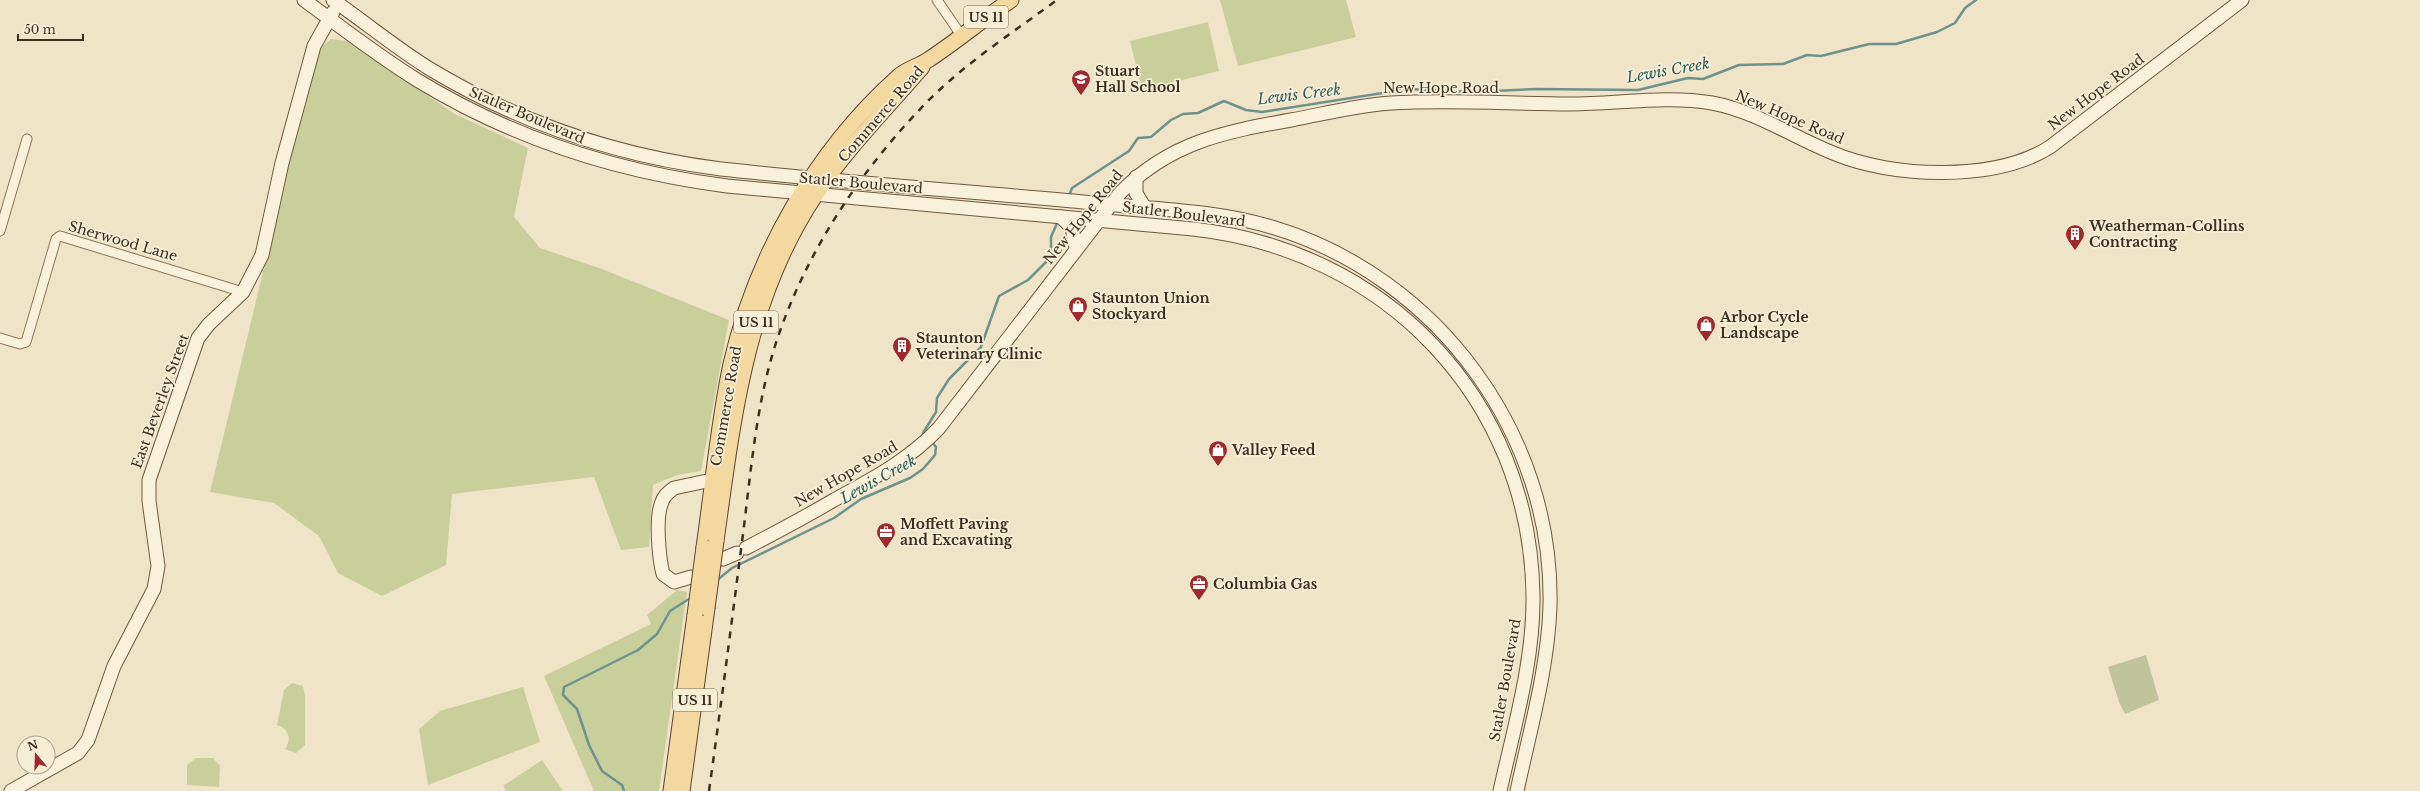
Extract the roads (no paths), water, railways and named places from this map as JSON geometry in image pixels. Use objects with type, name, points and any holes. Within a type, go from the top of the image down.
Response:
[{"type":"main road","name":"Statler Boulevard","points":[[304,0],[398,68],[442,94],[492,120],[562,149],[625,167],[672,178],[809,194],[1229,234],[1269,243],[1310,258],[1354,281],[1394,310],[1432,344],[1462,380],[1486,417],[1509,466],[1524,518],[1531,564],[1533,595],[1532,636],[1500,791]]},
{"type":"main road","name":"Commerce Road","points":[[682,791],[701,612],[718,479],[741,373],[753,329],[783,254],[809,194],[820,178],[928,60],[1011,0]]},
{"type":"main road","name":"New Hope Road","points":[[723,560],[887,471],[929,439],[1076,248],[1092,220],[1110,205],[1136,177],[1175,151],[1216,134],[1376,104],[1410,102],[1572,104],[1670,101],[1708,103],[1737,110],[1830,152],[1869,165],[1927,172],[1994,168],[2023,160],[2050,147],[2242,0]]},
{"type":"main road","name":"Statler Boulevard","points":[[336,1],[430,69],[492,102],[554,128],[611,147],[667,160],[721,169],[1145,208],[1246,220],[1291,233],[1339,254],[1384,281],[1424,313],[1462,353],[1490,392],[1510,428],[1529,472],[1542,521],[1549,568],[1550,604],[1546,651],[1517,791]]},
{"type":"main road","name":"East Beverley Street","points":[[11,791],[78,753],[88,740],[114,666],[157,580],[156,545],[148,494],[150,473],[198,338],[209,324],[243,292],[262,255],[282,163],[314,46],[330,19],[336,1]]},
{"type":"main road","points":[[1136,177],[1136,192],[1145,208]]},
{"type":"main road","points":[[1061,217],[1069,223],[1074,235],[1076,248]]},
{"type":"main road","points":[[691,577],[674,582],[663,574],[659,521],[661,503],[668,492],[674,488],[718,479]]},
{"type":"main road","name":"Commerce Road","points":[[671,791],[701,612]]},
{"type":"street","points":[[937,0],[961,35]]},
{"type":"street","points":[[0,230],[27,139]]},
{"type":"street","name":"Sherwood Lane","points":[[0,338],[20,344],[26,342],[56,239],[60,236],[243,292]]},
{"type":"waterway","name":"Lewis Creek","points":[[1069,196],[1072,188],[1129,151],[1138,138],[1151,137],[1171,120],[1183,114],[1198,113],[1224,101],[1246,110],[1262,112],[1408,89],[1472,92],[1536,89],[1638,90],[1688,78],[1703,79],[1739,65],[1783,64],[1807,55],[1821,56],[1869,44],[1896,44],[1937,32],[1955,23],[1965,8],[1976,0]]},
{"type":"waterway","name":"Lewis Creek","points":[[926,436],[923,433],[936,412],[937,398],[949,379],[981,347],[999,296],[1028,280],[1051,257],[1051,237],[1058,221]]},
{"type":"waterway","name":"Lewis Creek","points":[[716,581],[732,568],[834,518],[861,499],[910,478],[923,469],[935,455],[936,447],[931,441]]},
{"type":"waterway","name":"Lewis Creek","points":[[624,791],[622,785],[602,771],[589,745],[577,709],[563,695],[564,687],[638,650],[657,634],[670,611],[692,597]]},
{"type":"railway","points":[[709,791],[752,463],[763,392],[775,346],[801,279],[836,216],[856,186],[901,130],[940,89],[972,62],[1057,0]]},
{"type":"place","name":"Stuart Hall School","points":[[1081,96]]},
{"type":"place","name":"Weatherman-Collins Contracting","points":[[2075,251]]},
{"type":"place","name":"Staunton Union Stockyard","points":[[1078,323]]},
{"type":"place","name":"Arbor Cycle Landscape","points":[[1706,342]]},
{"type":"place","name":"Staunton Veterinary Clinic","points":[[902,363]]},
{"type":"place","name":"Valley Feed","points":[[1218,467]]},
{"type":"place","name":"Moffett Paving and Excavating","points":[[886,549]]},
{"type":"place","name":"Columbia Gas","points":[[1199,601]]}]
